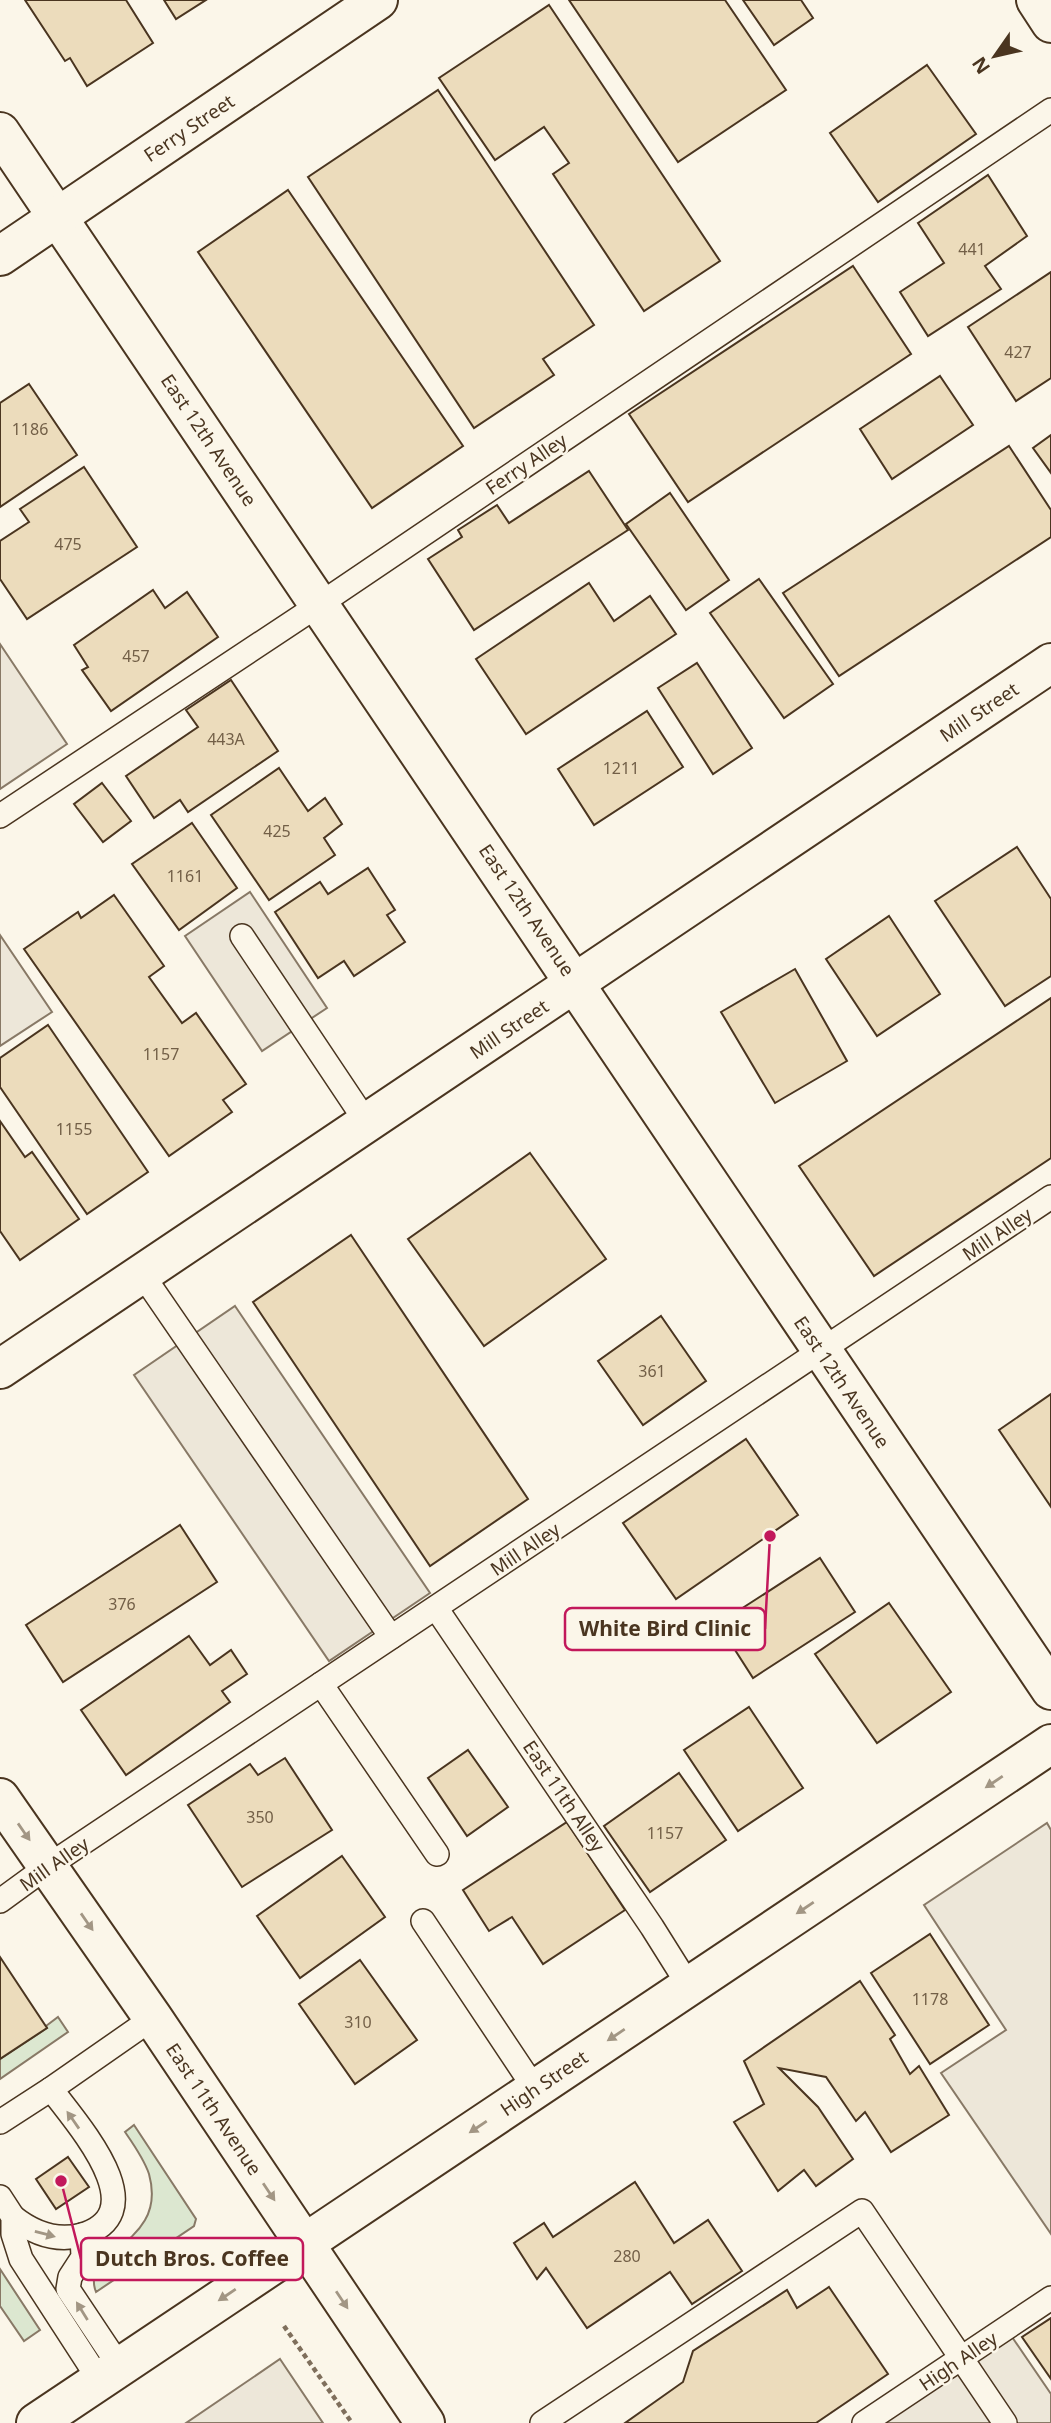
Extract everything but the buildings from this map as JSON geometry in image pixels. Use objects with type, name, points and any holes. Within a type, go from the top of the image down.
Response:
[{"type":"street","name":"Ferry Street","points":[[0,256],[378,0]]},
{"type":"street","points":[[1036,0],[1051,23]]},
{"type":"street","name":"East 12th Avenue","points":[[0,132],[1051,1690]]},
{"type":"street","name":"Mill Street","points":[[0,1369],[1051,663]]},
{"type":"street","name":"High Street","points":[[36,2423],[1051,1744]]},
{"type":"street","name":"East 11th Avenue","points":[[0,1798],[153,2018],[425,2423]]},
{"type":"lane","name":"Ferry Alley","points":[[0,816],[320,604],[1051,110]]},
{"type":"lane","points":[[242,936],[367,1123]]},
{"type":"lane","name":"Mill Alley","points":[[0,1901],[48,1866],[1051,1197]]},
{"type":"lane","points":[[142,1274],[391,1637]]},
{"type":"lane","name":"East 11th Alley","points":[[436,1608],[689,1986]]},
{"type":"lane","points":[[321,1684],[436,1854]]},
{"type":"lane","points":[[423,1921],[535,2089]]},
{"type":"lane","points":[[0,2122],[153,2018]]},
{"type":"lane","points":[[0,2197],[13,2217],[40,2234],[68,2238],[82,2235],[106,2222],[114,2209],[114,2195],[106,2170],[51,2089]]},
{"type":"lane","points":[[542,2423],[862,2211],[1005,2423]]},
{"type":"lane","points":[[13,2217],[13,2234],[21,2259],[110,2374]]},
{"type":"lane","points":[[82,2235],[83,2257],[70,2277],[68,2289],[110,2374]]},
{"type":"lane","name":"High Alley","points":[[864,2423],[1051,2298]]},
{"type":"path","points":[[284,2326],[352,2423]]},
{"type":"green space","points":[[58,2017],[68,2032],[0,2079],[0,2059],[47,2028],[46,2026]]},
{"type":"green space","points":[[134,2125],[196,2219],[194,2226],[96,2292],[94,2278],[100,2266],[137,2232],[147,2217],[152,2198],[147,2168],[125,2132]]},
{"type":"green space","points":[[0,2269],[40,2330],[24,2341],[0,2306]]},
{"type":"shaded area","points":[[0,644],[67,744],[0,789]]},
{"type":"shaded area","points":[[250,892],[327,1008],[262,1051],[185,936]]},
{"type":"shaded area","points":[[0,935],[52,1012],[0,1046]]},
{"type":"shaded area","points":[[235,1306],[430,1593],[329,1661],[134,1375]]},
{"type":"shaded area","points":[[1047,1823],[1051,1830],[1051,2234],[941,2073],[1006,2030],[924,1905]]},
{"type":"shaded area","points":[[1010,2334],[1051,2394],[1051,2423],[877,2423]]},
{"type":"shaded area","points":[[280,2359],[323,2423],[186,2423]]},
{"type":"place","name":"White Bird Clinic","points":[[770,1536]]},
{"type":"place","name":"Dutch Bros. Coffee","points":[[61,2181]]}]
